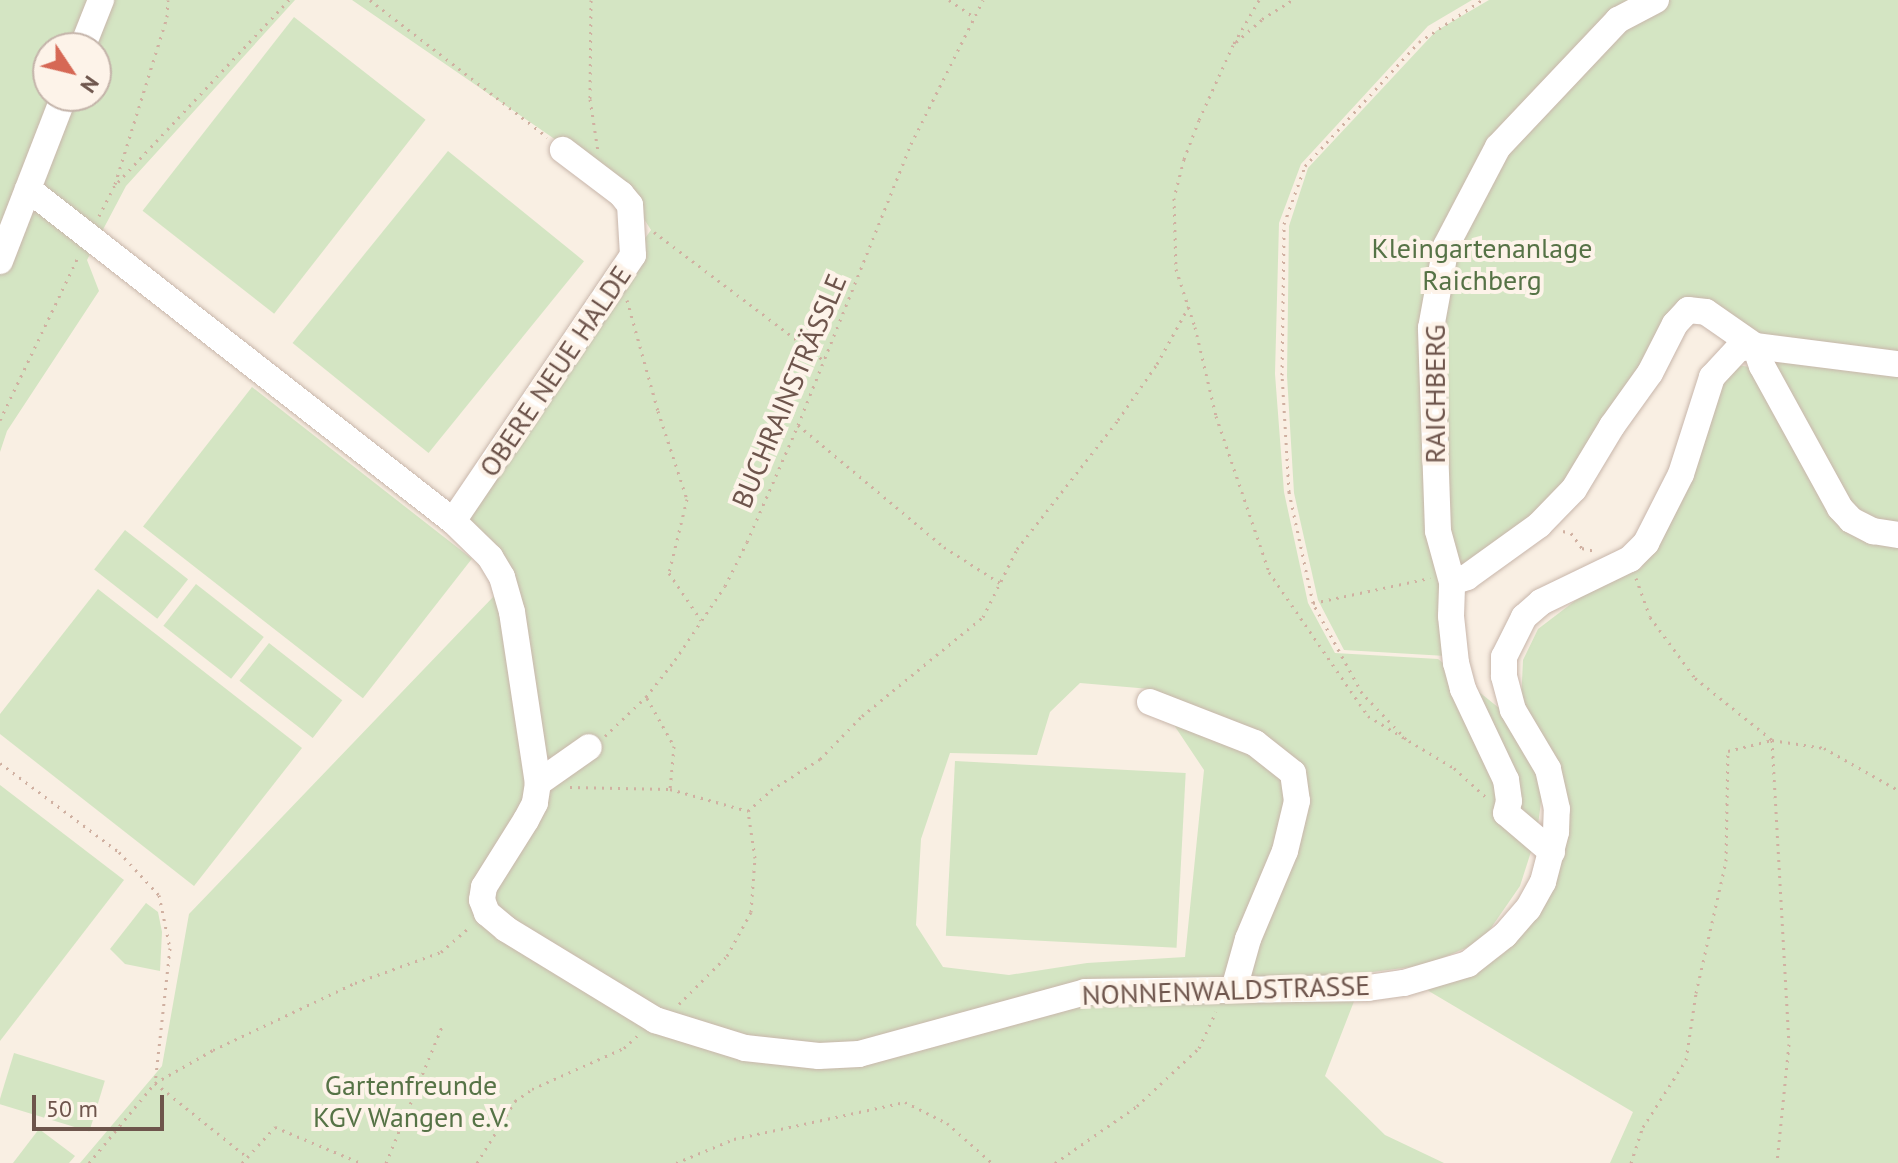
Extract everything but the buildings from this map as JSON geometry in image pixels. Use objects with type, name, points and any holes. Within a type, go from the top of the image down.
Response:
[{"type":"street","points":[[88,32],[101,0]]},
{"type":"street","name":"RAICHBERG","points":[[1506,813],[1509,801],[1506,780],[1463,689],[1456,663],[1450,578],[1438,531],[1431,328],[1446,246],[1509,132],[1618,20],[1656,0]]},
{"type":"street","points":[[0,261],[58,112]]},
{"type":"street","points":[[563,150],[621,194],[630,205],[631,216]]},
{"type":"street","points":[[28,189],[453,521],[490,557],[502,577],[512,612],[538,783],[535,803],[484,887],[482,900],[487,913]]},
{"type":"street","name":"OBERE NEUE HALDE","points":[[453,521],[506,438],[633,255],[631,216]]},
{"type":"street","points":[[1450,578],[1467,577],[1539,525],[1574,489],[1612,426],[1650,373],[1675,324],[1688,310],[1706,312],[1755,346],[1898,364]]},
{"type":"street","points":[[1755,346],[1762,366],[1840,508],[1851,520],[1873,531],[1898,535]]},
{"type":"street","name":"NONNENWALDSTRASSE","points":[[487,913],[506,929],[655,1020],[745,1048],[819,1056],[859,1054],[1085,992],[1368,988],[1404,983],[1468,964],[1505,935],[1528,909],[1543,882],[1552,852],[1557,809],[1554,788],[1548,769],[1507,693],[1504,657],[1524,617],[1541,602],[1630,559],[1660,521],[1681,474],[1712,377],[1738,349],[1755,346]]},
{"type":"street","points":[[1150,702],[1255,743],[1293,773],[1297,801],[1285,851],[1229,989]]},
{"type":"street","points":[[538,783],[589,747]]},
{"type":"street","points":[[1506,813],[1552,852]]},
{"type":"path","points":[[115,184],[289,0]]},
{"type":"path","points":[[370,0],[563,150]]},
{"type":"path","points":[[591,0],[590,99],[599,150],[594,173]]},
{"type":"path","points":[[949,0],[973,16]]},
{"type":"path","name":"BUCHRAINSTRÄSSLE","points":[[589,747],[646,697],[701,621],[747,542],[798,425],[911,144],[983,0]]},
{"type":"path","points":[[1259,0],[1233,45],[1184,159],[1174,198],[1176,269],[1189,305],[1216,416],[1269,572],[1368,716],[1411,745],[1454,768],[1506,813]]},
{"type":"path","points":[[1233,45],[1262,19],[1293,0]]},
{"type":"path","points":[[1411,745],[1362,693],[1313,603],[1289,492],[1282,375],[1284,224],[1305,166],[1419,42],[1482,0]]},
{"type":"path","points":[[631,216],[824,361]]},
{"type":"path","points":[[620,277],[687,499],[669,573],[701,621]]},
{"type":"path","points":[[748,811],[771,790],[820,759],[862,716],[983,617],[1017,549],[1157,364],[1189,305]]},
{"type":"path","points":[[798,425],[944,547],[1000,583]]},
{"type":"path","points":[[1539,525],[1571,533],[1582,548],[1630,559],[1650,617],[1695,678],[1772,740],[1789,1044],[1777,1163]]},
{"type":"path","points":[[1313,603],[1450,578]]},
{"type":"path","points":[[646,697],[674,746],[670,789]]},
{"type":"path","points":[[1631,1163],[1643,1127],[1686,1060],[1696,993],[1726,861],[1728,751],[1772,740],[1824,748],[1898,790]]},
{"type":"path","points":[[0,763],[119,852],[159,895],[170,948],[155,1083]]},
{"type":"path","points":[[538,783],[670,789],[748,811]]},
{"type":"path","points":[[477,1163],[515,1101],[532,1089],[624,1048],[655,1020],[691,996],[727,956],[751,912],[755,858],[748,811]]},
{"type":"path","points":[[89,1163],[155,1083],[213,1050],[355,983],[441,952],[487,913]]},
{"type":"path","points":[[1055,1163],[1137,1106],[1199,1048],[1229,989]]},
{"type":"path","points":[[386,1163],[443,1024]]},
{"type":"path","points":[[155,1083],[247,1157]]},
{"type":"path","points":[[676,1163],[734,1139],[905,1102],[947,1123],[992,1163]]},
{"type":"path","points":[[242,1163],[275,1127],[361,1163]]},
{"type":"green space","points":[[0,0],[295,0],[126,186],[87,260],[99,291],[7,431],[0,452]]},
{"type":"green space","name":"Gartenfreunde KGV Wangen e.V.","points":[[352,0],[1472,0],[1428,26],[1301,164],[1279,223],[1275,374],[1284,492],[1308,603],[1335,653],[1438,659],[1504,712],[1543,786],[1537,833],[1520,886],[1482,941],[1426,965],[1365,973],[1325,1076],[1385,1135],[1444,1163],[80,1163],[162,1066],[189,914],[494,596],[488,571],[453,504],[651,230],[623,186]],"holes":[[[1080,683],[1150,689],[1204,770],[1185,957],[1087,963],[1009,975],[943,967],[916,925],[921,839],[950,753],[1037,755],[1050,712]]]},
{"type":"green space","name":"Kleingartenanlage Raichberg","points":[[1489,0],[1898,0],[1898,1163],[1610,1163],[1633,1112],[1427,990],[1468,976],[1504,953],[1546,898],[1562,843],[1521,702],[1523,660],[1538,629],[1580,597],[1641,568],[1667,527],[1721,384],[1736,365],[1758,368],[1693,302],[1568,484],[1520,528],[1463,570],[1446,656],[1344,650],[1318,600],[1294,493],[1287,376],[1289,226],[1308,168],[1436,31]]},
{"type":"green space","points":[[294,17],[426,120],[274,314],[143,211]]},
{"type":"green space","points":[[448,151],[584,261],[429,453],[293,343]]},
{"type":"green space","points":[[252,387],[472,559],[363,698],[143,526]]},
{"type":"green space","points":[[125,530],[188,579],[157,619],[94,569]]},
{"type":"green space","points":[[196,584],[264,637],[231,679],[163,626]]},
{"type":"green space","points":[[98,589],[302,748],[194,886],[0,734],[0,714]]},
{"type":"green space","points":[[269,643],[342,700],[313,738],[239,681]]},
{"type":"green space","points":[[955,761],[1186,773],[1177,948],[946,936]]},
{"type":"green space","points":[[0,785],[124,880],[0,1041]]},
{"type":"green space","points":[[146,903],[158,912],[162,932],[160,971],[125,964],[110,949]]},
{"type":"green space","points":[[14,1053],[105,1081],[89,1131],[0,1104]]},
{"type":"green space","points":[[39,1129],[75,1156],[69,1163],[13,1163]]}]
